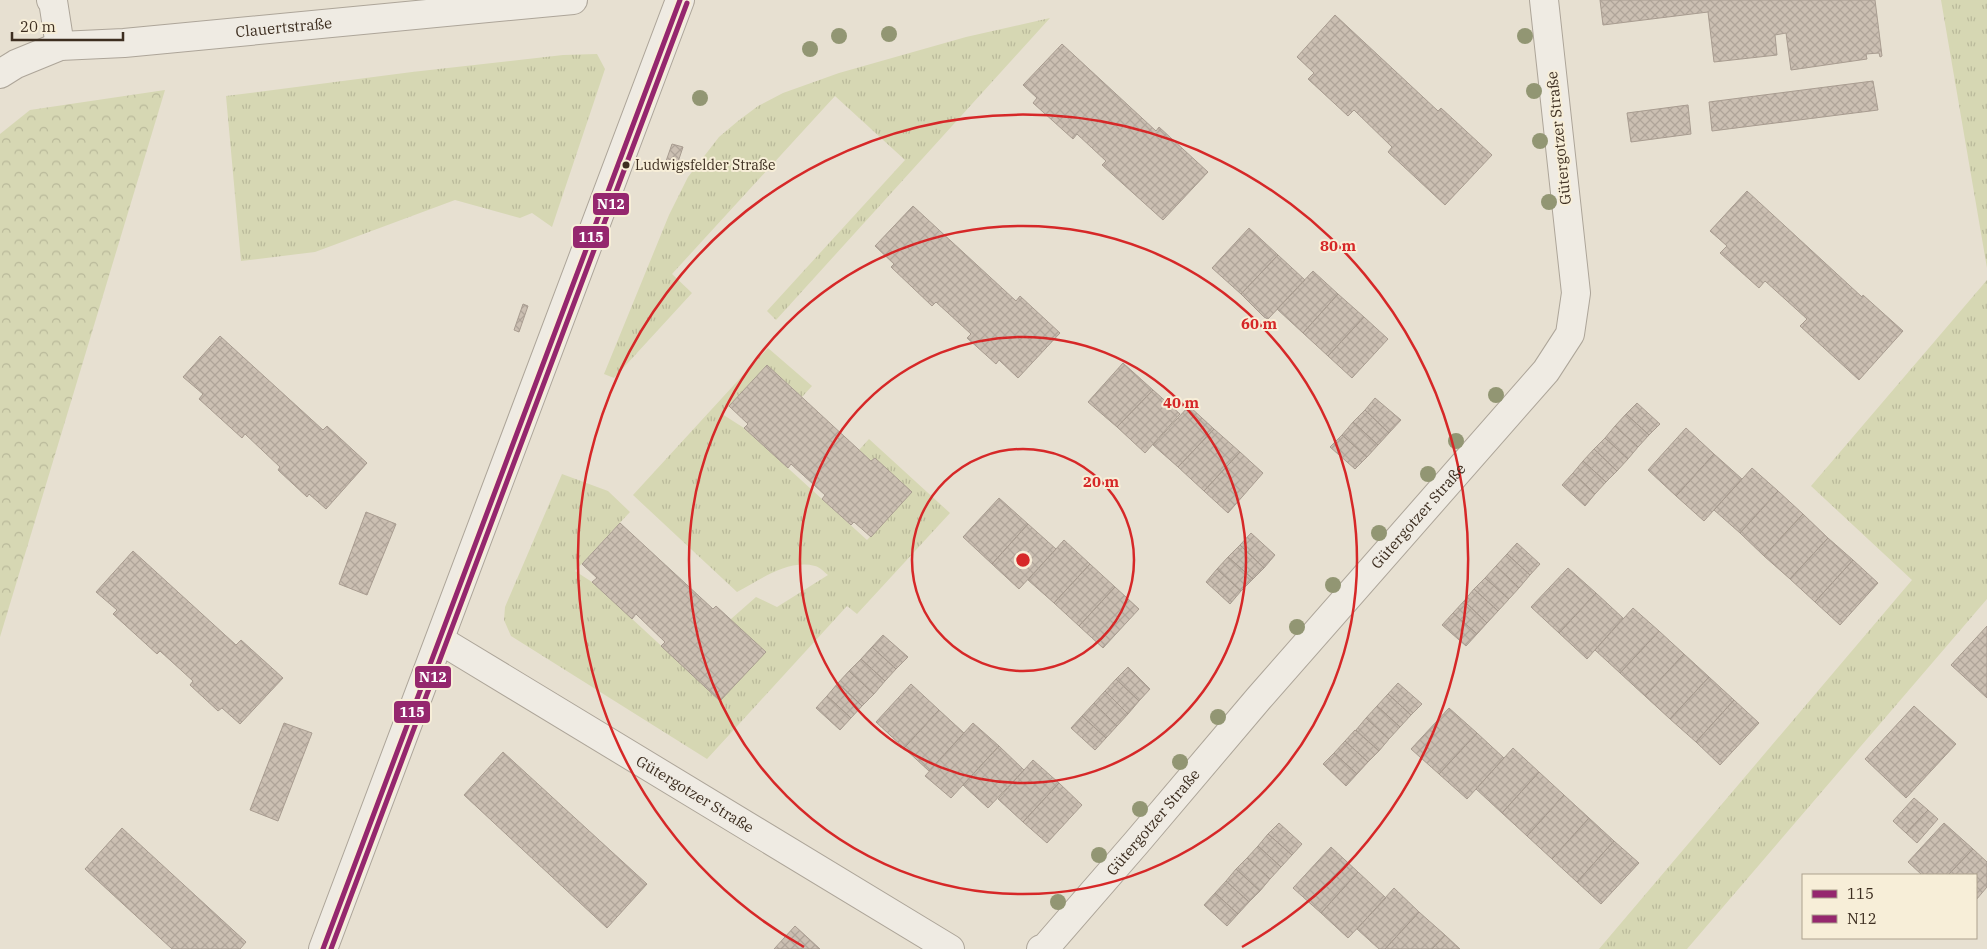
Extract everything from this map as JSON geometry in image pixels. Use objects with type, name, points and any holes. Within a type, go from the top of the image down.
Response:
[{"type":"street","points":[[52,0],[60,46]]},
{"type":"street","name":"Clauertstraße","points":[[0,74],[16,64],[60,46],[134,42],[573,0]]},
{"type":"street","points":[[323,949],[680,0]]},
{"type":"street","name":"Gütergotzer Straße","points":[[1041,949],[1045,948],[1259,698],[1546,371],[1570,334],[1576,293],[1544,0]]},
{"type":"street","name":"Gütergotzer Straße","points":[[440,640],[950,949]]},
{"type":"green space","points":[[1941,0],[1987,0],[1987,268]]},
{"type":"green space","points":[[1050,18],[776,320],[767,311],[905,160],[835,96],[672,274],[692,293],[614,378],[604,374],[669,215],[688,177],[719,137],[738,121],[758,106],[783,93],[839,73],[966,37]]},
{"type":"green space","points":[[597,54],[605,69],[552,227],[532,213],[520,218],[455,200],[315,252],[241,261],[226,96],[412,72],[563,55]]},
{"type":"green space","points":[[165,90],[0,637],[0,134],[30,110]]},
{"type":"green space","points":[[1987,280],[1987,599],[1687,949],[1599,949],[1912,580],[1811,486]]},
{"type":"green space","points":[[768,348],[812,386],[802,397],[767,365],[722,414],[744,428],[867,540],[912,492],[875,458],[871,461],[859,450],[869,439],[950,513],[857,614],[847,606],[707,759],[511,636],[504,620],[505,607],[562,474],[608,491],[630,512],[575,571],[592,582],[720,700],[731,619],[756,597],[777,607],[828,575],[815,566],[795,565],[774,572],[737,592],[633,495]]},
{"type":"building","points":[[1600,0],[1875,0],[1882,56],[1880,57],[1879,53],[1866,54],[1867,59],[1791,70],[1786,33],[1775,35],[1777,55],[1714,62],[1708,12],[1603,25]]},
{"type":"building","points":[[1335,15],[1438,111],[1441,108],[1492,155],[1445,205],[1388,152],[1392,147],[1354,110],[1348,116],[1308,79],[1314,73],[1297,57]]},
{"type":"building","points":[[1062,44],[1156,131],[1159,127],[1208,172],[1163,220],[1102,165],[1106,161],[1077,134],[1073,139],[1033,103],[1037,98],[1023,85]]},
{"type":"building","points":[[1873,81],[1878,110],[1712,131],[1709,102]]},
{"type":"building","points":[[1688,105],[1691,134],[1631,142],[1627,113]]},
{"type":"building","points":[[672,144],[683,147],[675,171],[664,167]]},
{"type":"building","points":[[1747,191],[1862,297],[1863,295],[1903,331],[1859,380],[1800,326],[1807,319],[1765,281],[1759,288],[1720,253],[1727,246],[1710,231]]},
{"type":"building","points":[[913,206],[1016,301],[1020,296],[1060,333],[1018,378],[999,360],[996,364],[967,338],[971,334],[936,302],[932,306],[891,267],[894,264],[875,246]]},
{"type":"building","points":[[1249,228],[1278,255],[1241,294],[1212,268]]},
{"type":"building","points":[[1278,255],[1305,280],[1268,319],[1241,294]]},
{"type":"building","points":[[1313,271],[1338,294],[1303,333],[1277,309]]},
{"type":"building","points":[[1338,294],[1364,317],[1328,356],[1303,333]]},
{"type":"building","points":[[523,304],[528,306],[519,332],[514,330]]},
{"type":"building","points":[[1364,317],[1388,339],[1352,378],[1328,356]]},
{"type":"building","points":[[220,336],[323,430],[327,426],[367,463],[326,509],[309,494],[307,497],[278,470],[280,467],[245,434],[242,438],[199,399],[203,394],[183,377]]},
{"type":"building","points":[[1123,363],[1153,390],[1117,427],[1088,402]]},
{"type":"building","points":[[767,365],[871,461],[875,458],[912,492],[871,537],[854,522],[851,525],[822,499],[825,495],[791,464],[788,468],[744,428],[748,424],[729,406]]},
{"type":"building","points":[[1153,390],[1180,414],[1145,453],[1117,427]]},
{"type":"building","points":[[1375,398],[1401,420],[1389,433],[1365,410]]},
{"type":"building","points":[[1637,403],[1660,424],[1649,435],[1626,414]]},
{"type":"building","points":[[1189,406],[1214,429],[1178,467],[1153,445]]},
{"type":"building","points":[[1365,410],[1389,433],[1378,445],[1353,422]]},
{"type":"building","points":[[1626,414],[1649,435],[1638,447],[1615,426]]},
{"type":"building","points":[[1353,422],[1378,445],[1367,457],[1342,435]]},
{"type":"building","points":[[1615,426],[1638,447],[1628,459],[1605,438]]},
{"type":"building","points":[[1686,428],[1714,454],[1676,496],[1648,470]]},
{"type":"building","points":[[1214,429],[1240,452],[1204,491],[1178,467]]},
{"type":"building","points":[[1342,435],[1367,457],[1355,469],[1330,447]]},
{"type":"building","points":[[1605,438],[1628,459],[1617,471],[1594,449]]},
{"type":"building","points":[[1594,449],[1617,471],[1606,482],[1583,461]]},
{"type":"building","points":[[1240,452],[1263,473],[1228,513],[1204,491]]},
{"type":"building","points":[[1714,454],[1742,479],[1704,521],[1676,496]]},
{"type":"building","points":[[1583,461],[1606,482],[1595,494],[1573,473]]},
{"type":"building","points":[[1752,468],[1778,491],[1740,533],[1714,510]]},
{"type":"building","points":[[1573,473],[1595,494],[1585,506],[1562,485]]},
{"type":"building","points":[[1778,491],[1803,514],[1764,556],[1740,533]]},
{"type":"building","points":[[999,498],[1028,524],[992,564],[963,537]]},
{"type":"building","points":[[366,512],[396,524],[367,595],[339,584]]},
{"type":"building","points":[[1803,514],[1828,538],[1790,579],[1764,556]]},
{"type":"building","points":[[620,523],[713,609],[716,606],[766,652],[720,701],[661,646],[665,642],[636,614],[632,619],[592,582],[597,578],[582,564]]},
{"type":"building","points":[[1028,524],[1056,549],[1019,589],[992,564]]},
{"type":"building","points":[[1251,533],[1275,555],[1264,568],[1240,545]]},
{"type":"building","points":[[1828,538],[1853,560],[1815,602],[1790,579]]},
{"type":"building","points":[[1064,540],[1090,564],[1054,603],[1028,580]]},
{"type":"building","points":[[1517,543],[1540,564],[1530,575],[1507,554]]},
{"type":"building","points":[[1240,545],[1264,568],[1253,579],[1228,557]]},
{"type":"building","points":[[133,551],[236,645],[241,640],[283,678],[240,724],[222,708],[218,711],[190,685],[193,681],[160,651],[157,654],[113,614],[117,610],[96,592]]},
{"type":"building","points":[[1507,554],[1530,575],[1519,588],[1496,566]]},
{"type":"building","points":[[1228,557],[1253,579],[1241,591],[1217,569]]},
{"type":"building","points":[[1853,560],[1878,583],[1840,625],[1815,602]]},
{"type":"building","points":[[1090,564],[1115,587],[1079,626],[1054,603]]},
{"type":"building","points":[[1496,566],[1519,588],[1509,599],[1485,578]]},
{"type":"building","points":[[1568,568],[1596,593],[1559,633],[1531,607]]},
{"type":"building","points":[[1217,569],[1241,591],[1230,604],[1206,582]]},
{"type":"building","points":[[1485,578],[1509,599],[1498,611],[1474,589]]},
{"type":"building","points":[[1115,587],[1139,609],[1103,648],[1079,626]]},
{"type":"building","points":[[1474,589],[1498,611],[1487,623],[1464,601]]},
{"type":"building","points":[[1596,593],[1623,618],[1587,659],[1559,633]]},
{"type":"building","points":[[1464,601],[1487,623],[1477,634],[1453,613]]},
{"type":"building","points":[[1633,608],[1659,631],[1620,673],[1595,650]]},
{"type":"building","points":[[1453,613],[1477,634],[1466,646],[1442,625]]},
{"type":"building","points":[[1987,626],[1987,698],[1951,665]]},
{"type":"building","points":[[1659,631],[1684,654],[1645,696],[1620,673]]},
{"type":"building","points":[[883,635],[908,657],[896,669],[872,647]]},
{"type":"building","points":[[872,647],[896,669],[885,681],[861,659]]},
{"type":"building","points":[[1684,654],[1709,677],[1670,719],[1645,696]]},
{"type":"building","points":[[861,659],[885,681],[874,694],[849,671]]},
{"type":"building","points":[[1128,667],[1150,689],[1139,701],[1116,679]]},
{"type":"building","points":[[849,671],[874,694],[862,706],[838,683]]},
{"type":"building","points":[[1709,677],[1734,700],[1696,742],[1670,719]]},
{"type":"building","points":[[1116,679],[1139,701],[1128,714],[1105,691]]},
{"type":"building","points":[[838,683],[862,706],[851,718],[827,696]]},
{"type":"building","points":[[1398,683],[1422,704],[1411,715],[1388,694]]},
{"type":"building","points":[[911,684],[939,710],[904,748],[876,722]]},
{"type":"building","points":[[1105,691],[1128,714],[1117,726],[1094,703]]},
{"type":"building","points":[[1388,694],[1411,715],[1400,727],[1377,706]]},
{"type":"building","points":[[827,696],[851,718],[840,730],[816,708]]},
{"type":"building","points":[[1734,700],[1759,723],[1720,765],[1696,742]]},
{"type":"building","points":[[1094,703],[1117,726],[1106,738],[1082,716]]},
{"type":"building","points":[[1377,706],[1400,727],[1389,739],[1366,718]]},
{"type":"building","points":[[1914,706],[1956,744],[1906,798],[1865,759]]},
{"type":"building","points":[[1449,708],[1477,733],[1439,774],[1411,749]]},
{"type":"building","points":[[939,710],[964,733],[929,771],[904,748]]},
{"type":"building","points":[[1082,716],[1106,738],[1095,750],[1071,728]]},
{"type":"building","points":[[1366,718],[1389,739],[1379,751],[1356,730]]},
{"type":"building","points":[[284,723],[312,733],[278,821],[250,810]]},
{"type":"building","points":[[973,723],[999,746],[951,798],[925,776]]},
{"type":"building","points":[[1355,730],[1379,751],[1368,762],[1345,741]]},
{"type":"building","points":[[1477,733],[1504,758],[1467,799],[1439,774]]},
{"type":"building","points":[[1345,741],[1368,762],[1357,774],[1334,753]]},
{"type":"building","points":[[999,746],[1024,770],[988,808],[963,785]]},
{"type":"building","points":[[1513,748],[1539,772],[1502,813],[1476,789]]},
{"type":"building","points":[[503,752],[647,884],[607,928],[464,795]]},
{"type":"building","points":[[1334,753],[1357,774],[1346,786],[1323,764]]},
{"type":"building","points":[[1033,760],[1059,783],[1023,822],[998,799]]},
{"type":"building","points":[[1539,772],[1564,795],[1527,836],[1502,813]]},
{"type":"building","points":[[1059,783],[1082,805],[1047,843],[1023,822]]},
{"type":"building","points":[[1564,795],[1589,818],[1552,859],[1527,836]]},
{"type":"building","points":[[1914,798],[1928,810],[1906,833],[1893,821]]},
{"type":"building","points":[[1928,810],[1938,819],[1917,843],[1906,833]]},
{"type":"building","points":[[1589,818],[1614,841],[1577,882],[1552,859]]},
{"type":"building","points":[[1279,823],[1302,844],[1292,855],[1268,834]]},
{"type":"building","points":[[1944,823],[1973,849],[1949,874],[1921,874],[1908,862]]},
{"type":"building","points":[[122,828],[246,942],[240,949],[172,949],[85,869]]},
{"type":"building","points":[[1268,834],[1292,855],[1281,867],[1258,846]]},
{"type":"building","points":[[1614,841],[1639,863],[1601,904],[1577,882]]},
{"type":"building","points":[[1258,846],[1281,867],[1270,879],[1247,858]]},
{"type":"building","points":[[1331,847],[1358,872],[1321,913],[1293,888]]},
{"type":"building","points":[[1973,849],[1987,862],[1987,887],[1977,899],[1977,874],[1949,874]]},
{"type":"building","points":[[1247,858],[1270,879],[1260,891],[1236,869]]},
{"type":"building","points":[[1236,869],[1260,891],[1249,902],[1226,881]]},
{"type":"building","points":[[1358,872],[1386,898],[1348,938],[1321,913]]},
{"type":"building","points":[[1226,881],[1249,902],[1238,914],[1215,893]]},
{"type":"building","points":[[1394,888],[1419,912],[1385,949],[1379,949],[1357,929]]},
{"type":"building","points":[[1215,893],[1238,914],[1227,926],[1204,905]]},
{"type":"building","points":[[1419,912],[1445,935],[1432,949],[1385,949]]},
{"type":"building","points":[[795,926],[820,949],[774,949]]},
{"type":"building","points":[[1445,935],[1460,949],[1432,949]]},
{"type":"transit line","name":"115","points":[[323,949],[680,0]]},
{"type":"transit line","name":"N12","points":[[331,949],[687,3]]},
{"type":"place","name":"Ludwigsfelder Straße","points":[[626,165]]}]
